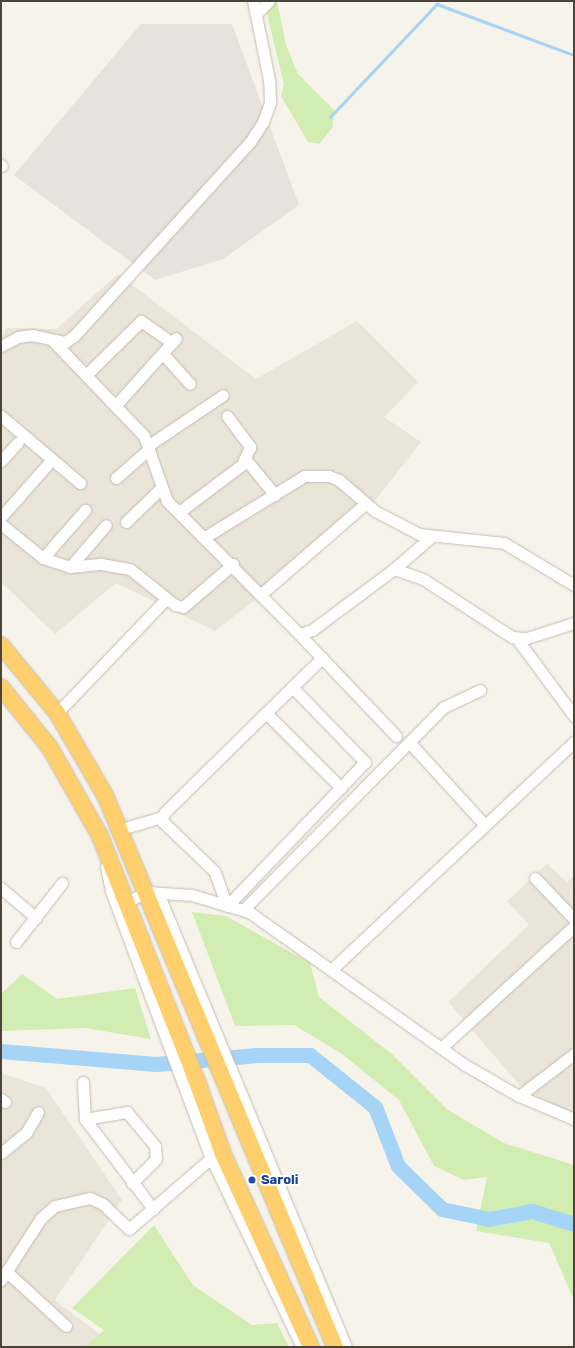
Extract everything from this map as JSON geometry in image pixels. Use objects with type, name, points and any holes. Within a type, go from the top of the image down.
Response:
[{"type":"highway","points":[[1,645],[57,713],[84,754],[153,892],[335,1347]]},
{"type":"highway","points":[[1,687],[50,748],[100,836],[122,904],[192,1085],[248,1214],[311,1347]]},
{"type":"street","points":[[1,346],[18,337],[32,335],[54,342],[65,342],[79,331],[214,185],[263,122],[270,103],[270,80],[253,1]]},
{"type":"street","points":[[256,14],[269,1]]},
{"type":"street","points":[[86,375],[141,321],[175,341],[115,406]]},
{"type":"street","points":[[54,342],[115,406],[149,447],[160,489],[179,512],[233,564],[260,595],[396,736]]},
{"type":"street","points":[[162,354],[190,384]]},
{"type":"street","points":[[116,478],[149,447],[224,395]]},
{"type":"street","points":[[1,416],[80,483]]},
{"type":"street","points":[[179,512],[243,462],[250,447],[227,416]]},
{"type":"street","points":[[1,461],[18,442]]},
{"type":"street","points":[[243,462],[251,462],[275,495]]},
{"type":"street","points":[[1,516],[47,465]]},
{"type":"street","points":[[205,537],[304,476],[329,476],[339,480],[365,504],[431,537],[504,543],[574,585]]},
{"type":"street","points":[[126,522],[160,489]]},
{"type":"street","points":[[260,595],[365,504]]},
{"type":"street","points":[[43,558],[86,510]]},
{"type":"street","points":[[1,524],[43,558],[70,567],[101,564],[130,569],[175,606],[189,605],[233,564]]},
{"type":"street","points":[[70,567],[106,525]]},
{"type":"street","points":[[299,634],[312,630],[394,569],[431,537]]},
{"type":"street","points":[[394,569],[423,579],[521,639],[574,716]]},
{"type":"street","points":[[57,713],[166,598]]},
{"type":"street","points":[[521,639],[574,623]]},
{"type":"street","points":[[121,829],[162,817],[322,658]]},
{"type":"street","points":[[227,906],[365,762],[292,688]]},
{"type":"street","points":[[243,910],[444,707],[480,690]]},
{"type":"street","points":[[266,713],[341,788]]},
{"type":"street","points":[[409,742],[484,824]]},
{"type":"street","points":[[331,970],[484,824],[574,742]]},
{"type":"street","points":[[162,817],[163,822],[214,871],[227,906]]},
{"type":"street","points":[[535,878],[574,919]]},
{"type":"street","points":[[16,942],[62,883]]},
{"type":"street","points":[[1,888],[36,918]]},
{"type":"street","points":[[122,904],[153,892],[192,896],[243,910],[441,1048],[520,1096],[574,1118]]},
{"type":"street","points":[[441,1048],[574,926]]},
{"type":"street","points":[[520,1096],[574,1054]]},
{"type":"street","points":[[228,1079],[346,1347]]},
{"type":"street","points":[[83,1082],[85,1119],[132,1183],[150,1212]]},
{"type":"street","points":[[192,1085],[211,1158],[302,1347]]},
{"type":"street","points":[[1,1153],[26,1133],[38,1112]]},
{"type":"street","points":[[85,1119],[127,1112],[155,1146],[156,1159],[132,1183]]},
{"type":"street","points":[[66,1326],[4,1276],[41,1218],[55,1206],[90,1198],[104,1204],[124,1227],[134,1226],[211,1158]]},
{"type":"shaded area","points":[[141,24],[232,24],[299,205],[223,259],[155,280],[14,175]]},
{"type":"shaded area","points":[[118,274],[256,379],[357,321],[418,382],[384,417],[421,442],[363,516],[215,631],[116,583],[55,634],[1,582],[1,338],[7,328],[56,329]]},
{"type":"shaded area","points":[[547,864],[567,882],[574,875],[574,1115],[522,1088],[448,1002],[529,925],[507,901]]},
{"type":"shaded area","points":[[1,1073],[46,1088],[122,1200],[55,1300],[102,1336],[104,1347],[1,1347]]},
{"type":"green space","points":[[264,1],[277,1],[286,45],[298,74],[334,110],[333,127],[319,144],[308,142],[281,96],[284,85]]},
{"type":"green space","points":[[192,912],[226,916],[310,963],[319,997],[393,1055],[448,1110],[504,1143],[574,1165],[574,1300],[549,1243],[476,1231],[487,1177],[464,1180],[434,1166],[399,1100],[342,1054],[294,1025],[235,1026]]},
{"type":"green space","points":[[22,974],[57,999],[135,988],[151,1039],[85,1028],[1,1031],[1,994]]},
{"type":"green space","points":[[154,1225],[193,1285],[252,1325],[277,1323],[289,1347],[85,1347],[104,1330],[72,1308]]},
{"type":"waterway","points":[[330,117],[437,4],[574,55]]},
{"type":"waterway","points":[[1,1051],[156,1064],[257,1055],[310,1055],[375,1107],[398,1166],[442,1209],[489,1219],[532,1211],[574,1224]]},
{"type":"place","name":"Saroli","points":[[252,1180]]}]
